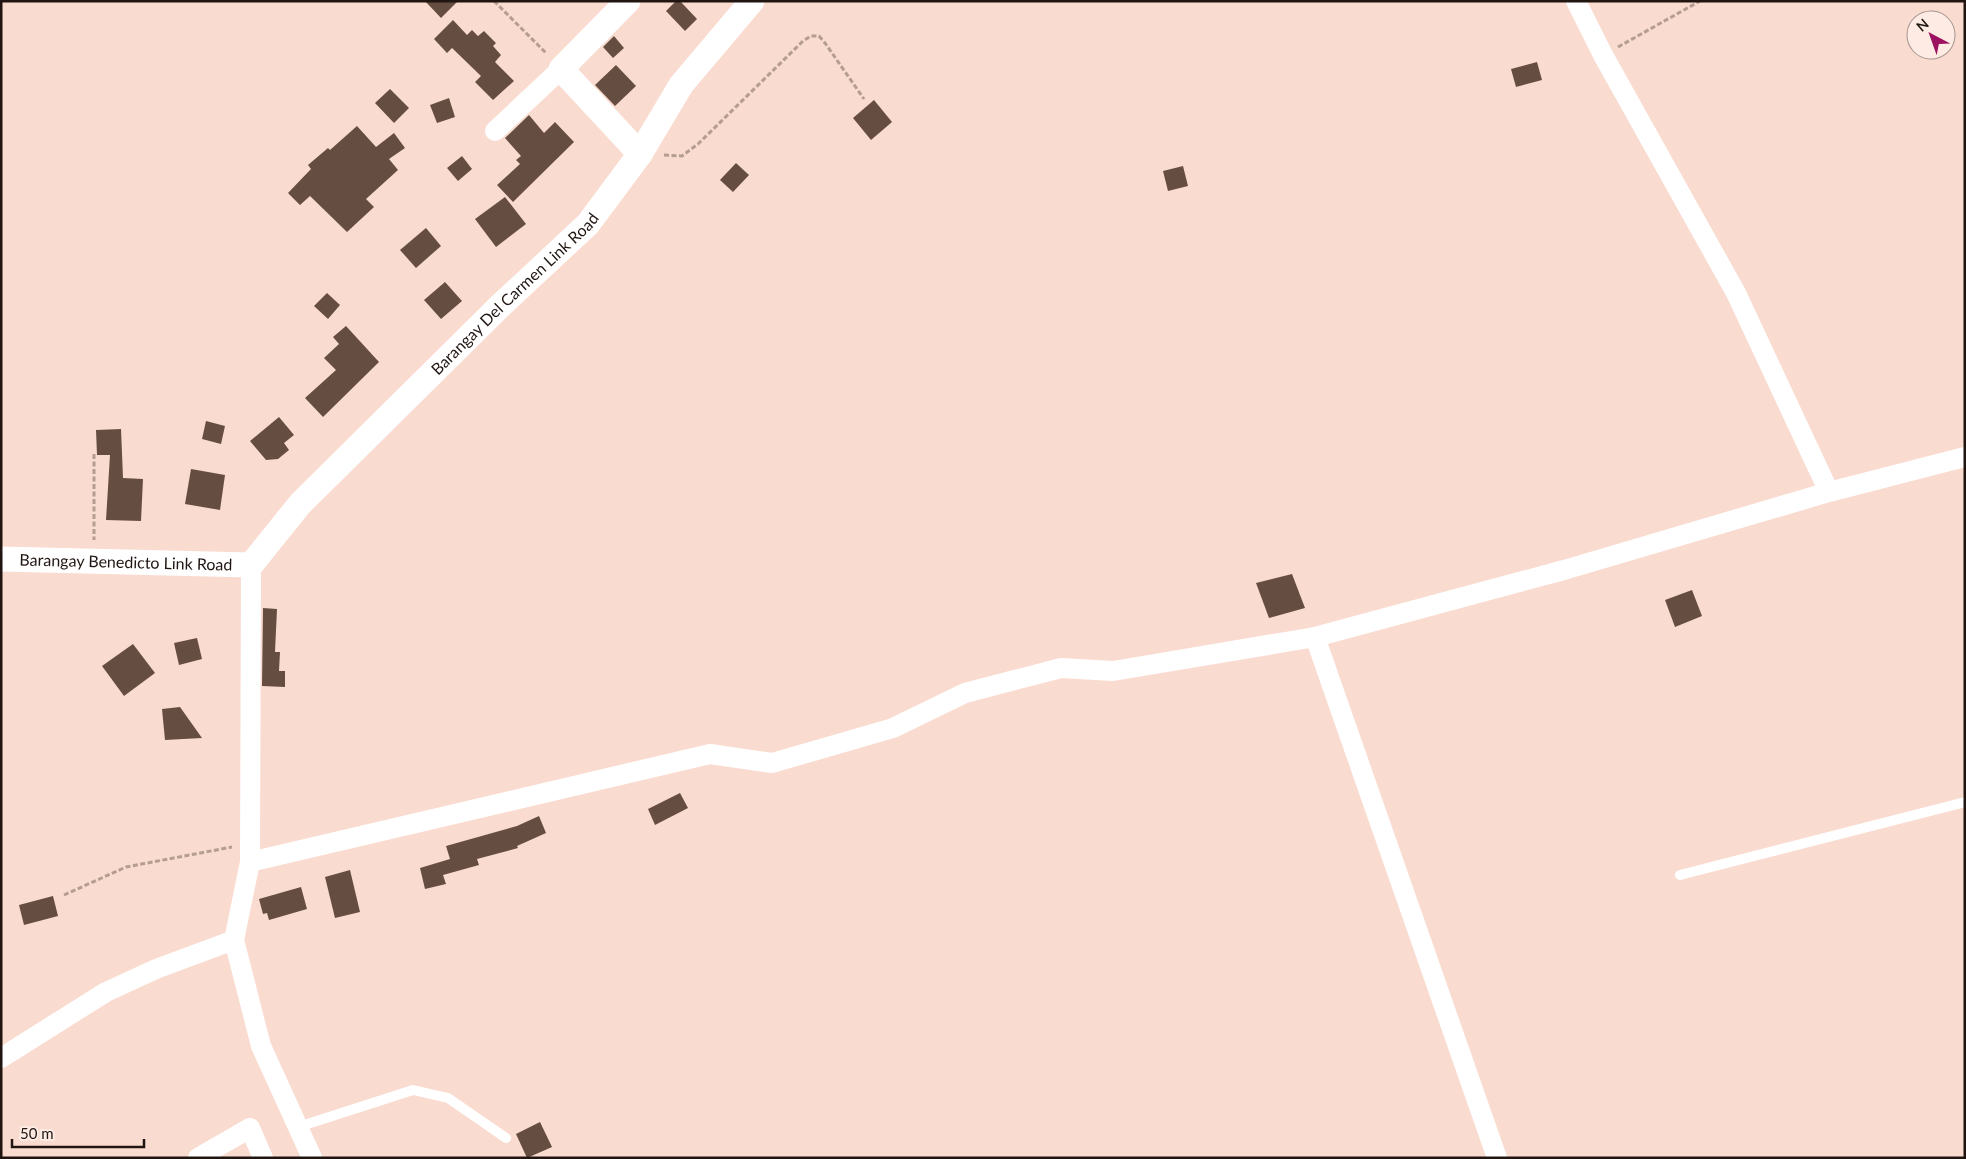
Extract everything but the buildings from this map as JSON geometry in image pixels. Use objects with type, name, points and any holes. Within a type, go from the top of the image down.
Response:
[{"type":"street","points":[[495,131],[561,69],[628,1]]},
{"type":"street","name":"Barangay Del Carmen Link Road","points":[[251,565],[300,504],[500,306],[588,224],[640,154],[681,85],[752,1]]},
{"type":"street","points":[[1576,1],[1603,55],[1736,293],[1830,492]]},
{"type":"street","points":[[561,69],[640,154]]},
{"type":"street","points":[[250,853],[710,754],[772,763],[893,728],[965,693],[1061,668],[1113,671],[1315,637],[1564,570],[1830,492],[1965,457]]},
{"type":"street","name":"Barangay Benedicto Link Road","points":[[1,559],[251,565]]},
{"type":"street","points":[[251,565],[250,853],[234,940],[261,1046],[312,1158]]},
{"type":"street","points":[[1315,637],[1497,1158]]},
{"type":"street","points":[[1,1058],[106,992],[156,969],[234,940]]},
{"type":"street","points":[[198,1158],[250,1128],[263,1158]]},
{"type":"lane","points":[[1680,875],[1965,802]]},
{"type":"lane","points":[[298,1127],[412,1090],[448,1098],[506,1138]]},
{"type":"path","points":[[494,1],[561,69]]},
{"type":"path","points":[[1603,55],[1700,1]]},
{"type":"path","points":[[640,154],[682,156],[698,144],[802,41],[811,36],[819,36],[826,43],[864,99]]},
{"type":"path","points":[[94,454],[94,561]]},
{"type":"path","points":[[64,895],[126,867],[250,853]]}]
